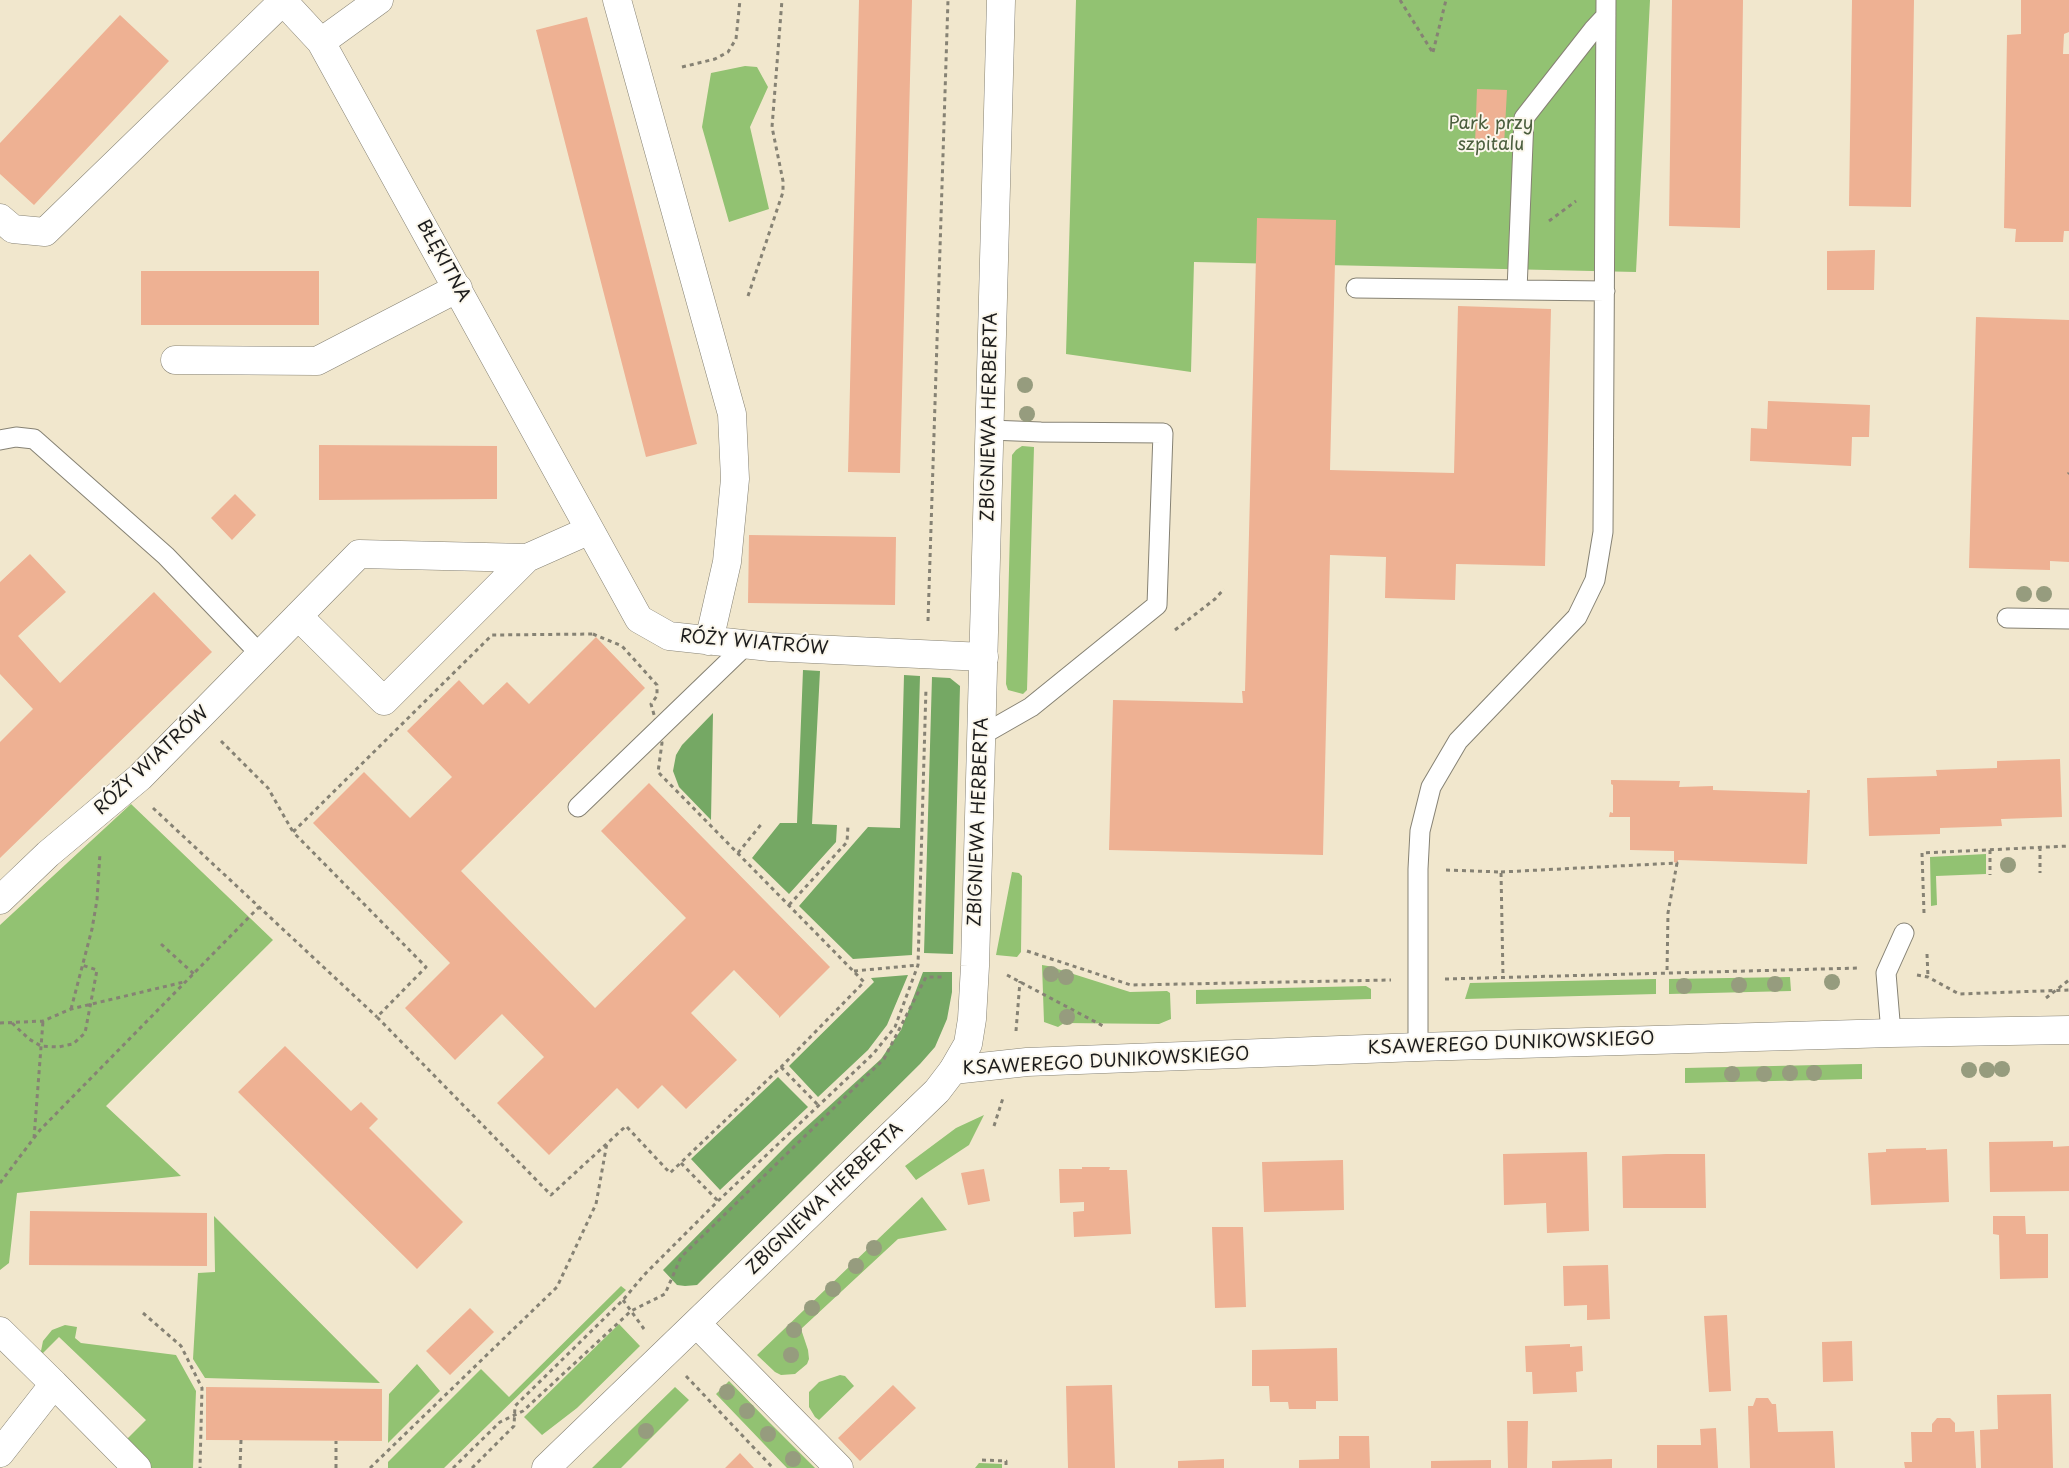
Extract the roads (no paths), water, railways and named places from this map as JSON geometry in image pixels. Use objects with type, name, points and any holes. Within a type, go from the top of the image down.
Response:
[{"type":"street","points":[[0,218],[12,229],[45,232],[283,0]]},
{"type":"street","name":"BŁĘKITNA","points":[[283,0],[321,42],[590,530]]},
{"type":"street","points":[[321,42],[380,0]]},
{"type":"street","points":[[617,0],[732,414],[734,479],[727,562],[709,641]]},
{"type":"street","name":"ZBIGNIEWA HERBERTA","points":[[546,1468],[662,1355],[698,1324],[937,1091],[953,1070],[968,1044],[972,1019],[974,977],[982,735],[1001,0]]},
{"type":"street","points":[[175,360],[317,361],[458,288]]},
{"type":"street","name":"RÓŻY WIATRÓW","points":[[298,616],[384,701],[527,558],[590,530],[639,619],[669,636],[746,645],[984,657]]},
{"type":"street","name":"RÓŻY WIATRÓW","points":[[0,900],[48,854],[130,786],[359,554],[527,558]]},
{"type":"street","name":"KSAWEREGO DUNIKOWSKIEGO","points":[[953,1070],[1027,1062],[1418,1047],[1891,1033],[2069,1030]]},
{"type":"street","points":[[698,1324],[839,1468]]},
{"type":"street","points":[[0,1331],[137,1468]]},
{"type":"street","points":[[0,1453],[54,1384]]},
{"type":"lane","points":[[1517,290],[1524,118],[1593,30],[1606,8]]},
{"type":"lane","points":[[1418,1047],[1418,869],[1420,831],[1431,787],[1458,741],[1577,617],[1595,580],[1603,532],[1606,8]]},
{"type":"lane","points":[[1356,288],[1604,291]]},
{"type":"lane","points":[[982,735],[1031,707],[1157,605],[1163,433],[990,430]]},
{"type":"lane","points":[[0,440],[16,437],[34,439],[166,556],[261,655]]},
{"type":"lane","points":[[2007,618],[2069,619]]},
{"type":"lane","points":[[578,808],[659,727],[746,645]]},
{"type":"lane","points":[[1891,1033],[1886,973],[1904,933]]},
{"type":"park label","name":"Park przy szpitalu","points":[[1491,134]]}]
